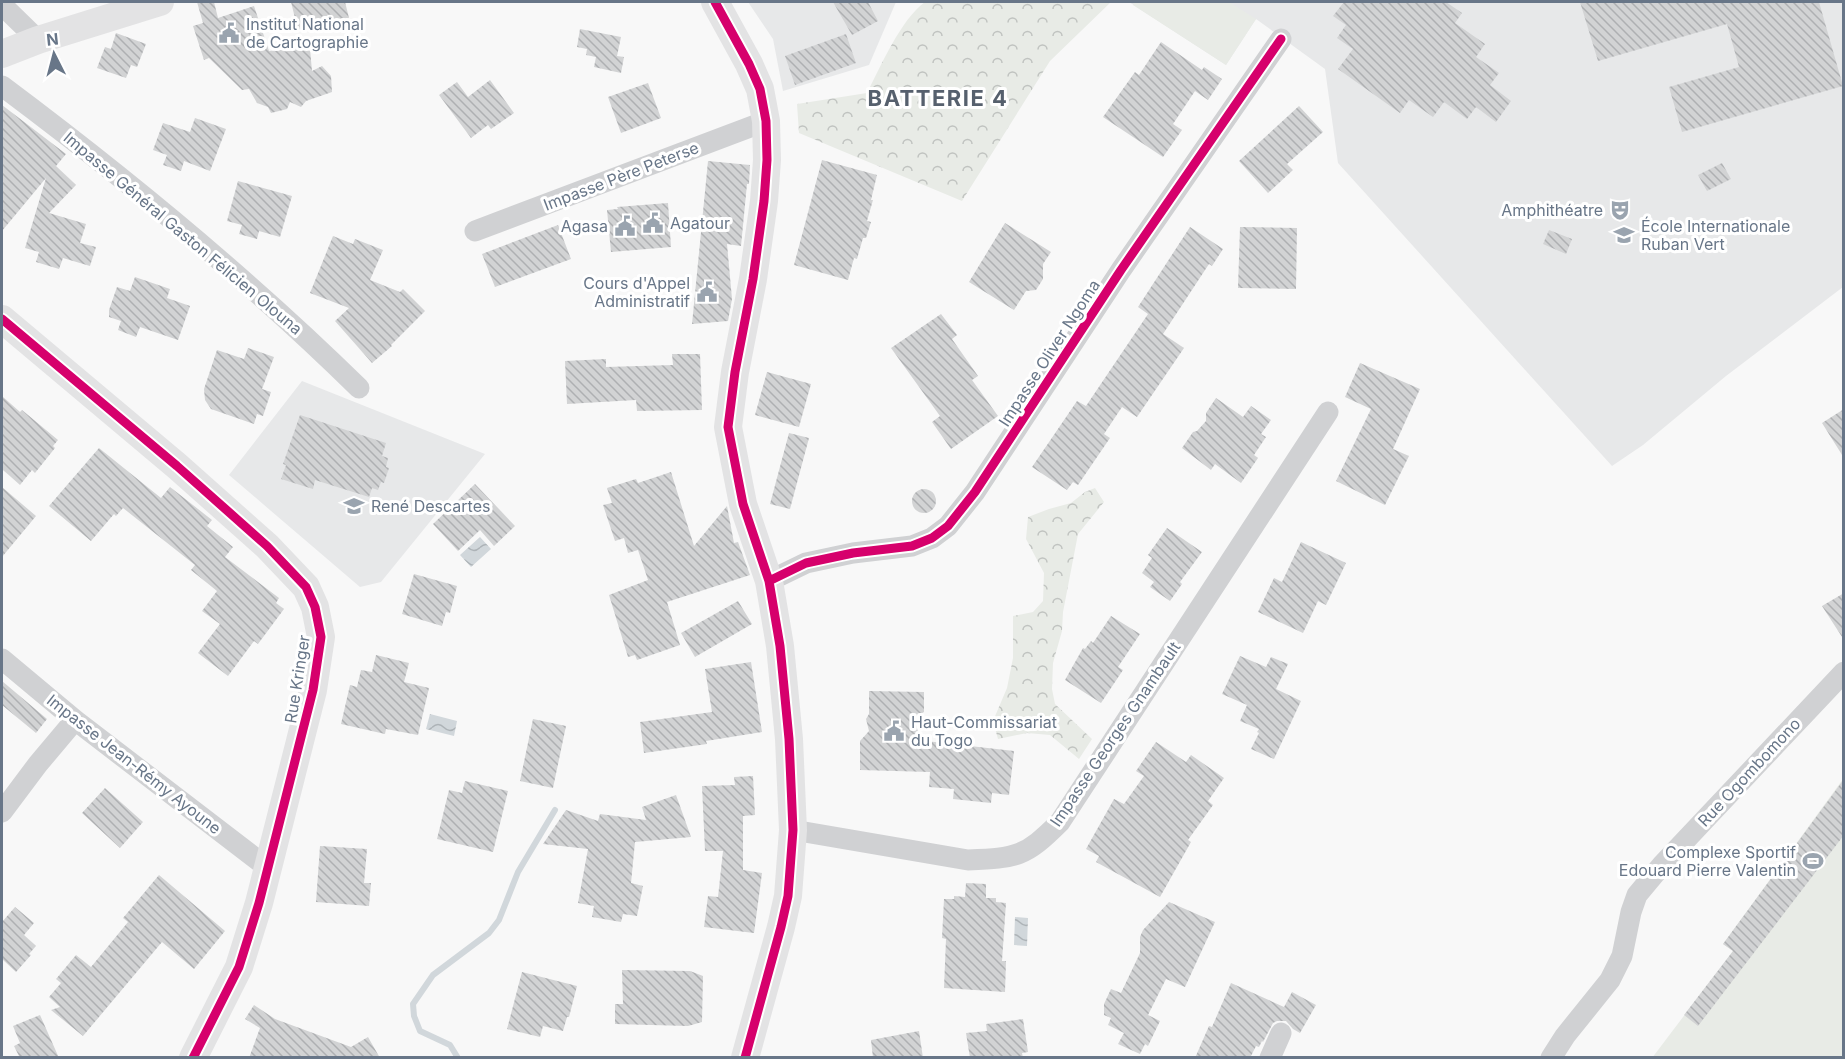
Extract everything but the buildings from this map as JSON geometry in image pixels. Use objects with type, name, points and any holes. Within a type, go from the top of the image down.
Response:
[{"type":"street","points":[[2,54],[38,40],[160,2]]},
{"type":"street","points":[[715,2],[760,89],[766,121],[767,160],[764,201],[728,427],[743,504],[769,581],[780,646],[789,739],[793,830],[788,896],[745,1058]]},
{"type":"street","points":[[2,5],[38,40]]},
{"type":"street","name":"Impasse Oliver Ngoma","points":[[769,581],[806,563],[853,553],[912,546],[932,538],[948,526],[975,492],[1127,261],[1281,39]]},
{"type":"street","name":"Impasse Général Gaston Félicien Olouna","points":[[2,86],[67,135],[246,284],[313,342],[359,388]]},
{"type":"street","name":"Impasse Père Peterse","points":[[476,231],[766,121]]},
{"type":"street","name":"Rue Kringer","points":[[2,319],[177,466],[267,546],[296,576],[311,596],[321,637],[319,657],[301,740],[250,934],[239,967],[193,1058]]},
{"type":"street","name":"Impasse Georges Gnambault","points":[[793,830],[968,860],[1021,855],[1038,844],[1060,822],[1328,412]]},
{"type":"street","name":"Impasse Jean-Rémy Ayoune","points":[[2,659],[75,720],[268,868]]},
{"type":"street","name":"Rue Ogombomono","points":[[1551,1058],[1565,1036],[1617,969],[1625,944],[1630,912],[1637,895],[1844,672]]},
{"type":"street","points":[[2,812],[75,720]]},
{"type":"street","points":[[1270,1058],[1281,1033]]},
{"type":"shaded area","points":[[748,2],[896,2],[869,65],[783,91],[773,39]]},
{"type":"shaded area","name":"École Internationale Ruban Vert","points":[[1129,2],[1843,2],[1843,287],[1726,376],[1643,445],[1612,466],[1338,163],[1325,69],[1256,19],[1226,65]]},
{"type":"shaded area","name":"René Descartes","points":[[302,381],[485,454],[381,582],[360,587],[229,475]]},
{"type":"green space","points":[[925,2],[1111,2],[1050,61],[962,201],[799,133],[797,104],[867,93],[900,31]]},
{"type":"green space","points":[[1135,2],[1229,2],[1256,19],[1226,65],[1133,5]]},
{"type":"green space","points":[[1095,488],[1104,502],[1078,534],[1063,612],[1062,631],[1053,663],[1052,689],[1055,704],[1092,739],[1079,759],[1050,735],[1027,733],[998,739],[993,721],[1007,688],[1013,658],[1013,616],[1033,612],[1043,601],[1044,573],[1026,539],[1028,517],[1071,503],[1085,492]]},
{"type":"green space","name":"Complexe Sportif Edouard Pierre Valentin","points":[[1843,779],[1843,1057],[1652,1058],[1733,951],[1723,944]]},
{"type":"water","points":[[480,537],[491,549],[471,567],[460,555]]},
{"type":"water","points":[[430,714],[457,721],[454,736],[426,729]]},
{"type":"water","points":[[1015,917],[1028,918],[1027,946],[1014,945]]},
{"type":"waterway","points":[[458,1058],[450,1045],[420,1031],[414,1016],[413,1004],[433,975],[489,933],[499,920],[518,872],[555,810]]},
{"type":"cycle path","points":[[715,2],[760,89],[766,121],[767,160],[764,201],[728,427],[743,504],[769,581],[780,646],[789,739],[793,830],[788,896],[745,1058]]},
{"type":"cycle path","points":[[769,581],[806,563],[853,553],[912,546],[932,538],[948,526],[975,492],[1121,270],[1281,39]]},
{"type":"cycle path","points":[[2,319],[177,466],[267,546],[306,587],[315,607],[321,637],[313,690],[259,903],[239,967],[193,1058]]},
{"type":"place","name":"Institut National de Cartographie","points":[[229,33]]},
{"type":"place","name":"Amphithéatre","points":[[1620,210]]},
{"type":"place","name":"Agatour","points":[[653,223]]},
{"type":"place","name":"Agasa","points":[[625,226]]},
{"type":"place","name":"École Internationale Ruban Vert","points":[[1624,235]]},
{"type":"place","name":"Cours d'Appel Administratif","points":[[707,292]]},
{"type":"place","name":"René Descartes","points":[[354,506]]},
{"type":"place","name":"Haut-Commissariat du Togo","points":[[894,731]]},
{"type":"place","name":"Complexe Sportif Edouard Pierre Valentin","points":[[1813,861]]},
{"type":"district","name":"BATTERIE 4","points":[[938,98]]}]
